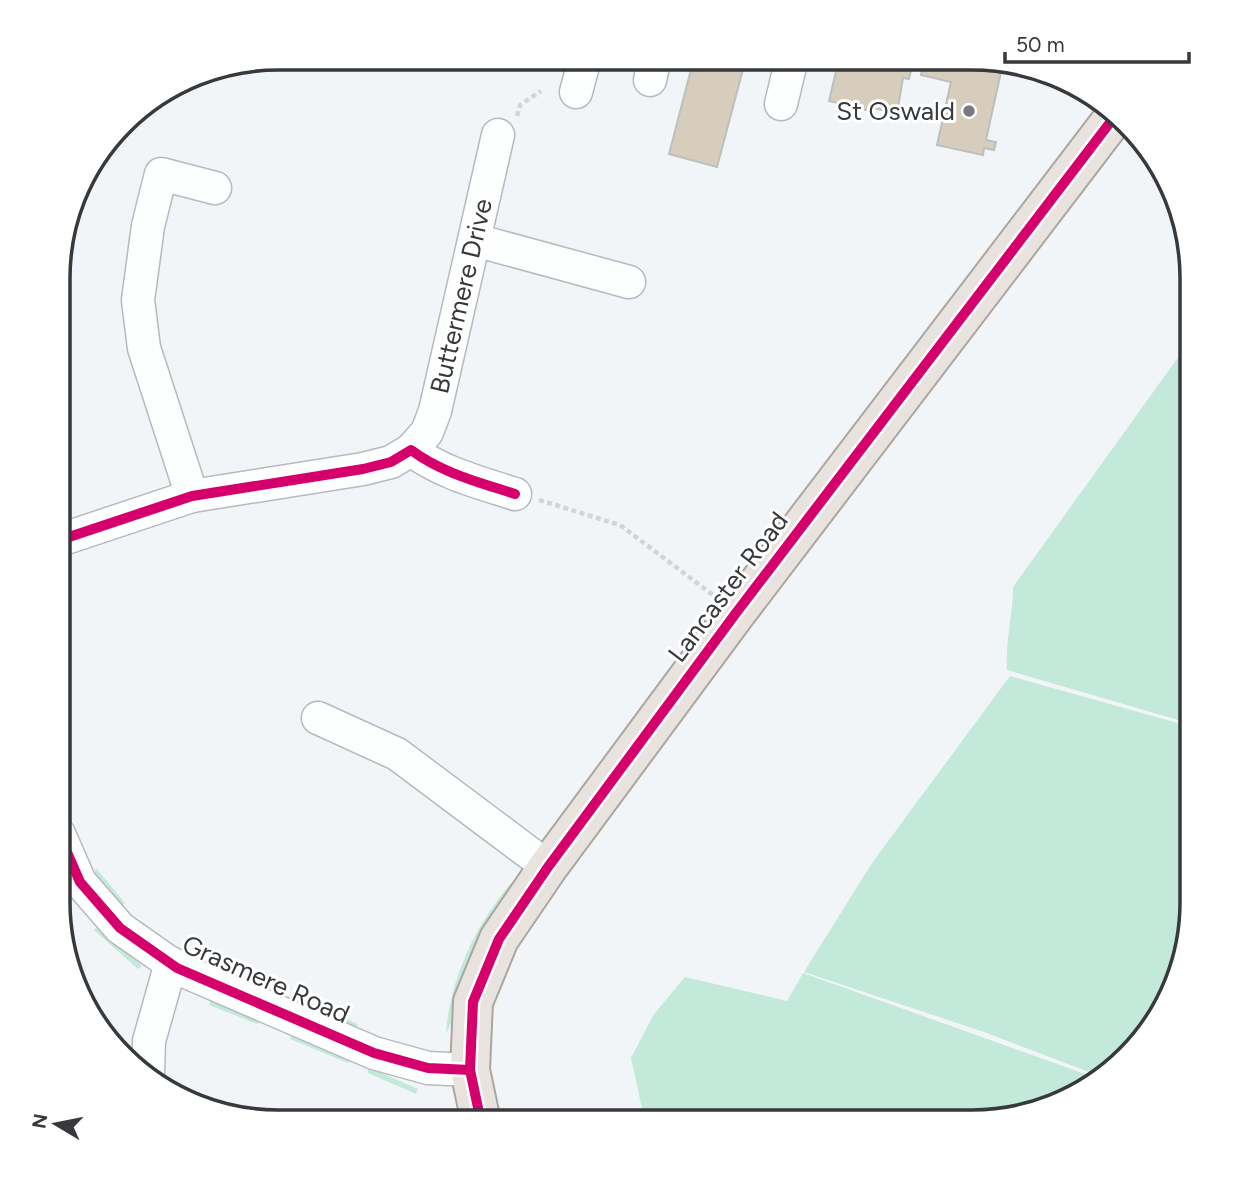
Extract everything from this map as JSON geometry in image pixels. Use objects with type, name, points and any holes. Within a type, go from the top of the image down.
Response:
[{"type":"main road","name":"Lancaster Road","points":[[478,1110],[470,1070],[473,1002],[499,939],[548,867],[736,613],[1110,123]]},
{"type":"street","points":[[576,92],[582,70]]},
{"type":"street","points":[[781,104],[789,70]]},
{"type":"street","name":"Buttermere Drive","points":[[411,450],[427,432],[435,411],[498,135]]},
{"type":"street","points":[[192,496],[144,348],[138,300],[148,226],[150,171],[215,188]]},
{"type":"street","points":[[475,240],[629,282]]},
{"type":"street","points":[[70,537],[192,496],[363,469],[391,462],[411,450],[447,472],[515,494]]},
{"type":"street","points":[[318,718],[397,754],[548,867]]},
{"type":"street","name":"Grasmere Road","points":[[70,859],[80,881],[120,928],[171,963],[374,1053],[428,1068],[470,1070]]},
{"type":"street","points":[[148,1065],[149,1041],[171,963]]},
{"type":"path","points":[[515,494],[620,525],[736,613]]},
{"type":"green space","points":[[1180,355],[1180,720],[1007,670],[1013,587]]},
{"type":"green space","points":[[1010,676],[1180,724],[1180,902],[1173,956],[1159,994],[1145,1018],[1128,1039],[1091,1073],[984,1032],[804,972],[872,863]]},
{"type":"green space","points":[[96,868],[125,903],[121,907],[94,874]]},
{"type":"green space","points":[[511,883],[514,884],[446,1034],[452,993],[466,954],[486,916]]},
{"type":"green space","points":[[98,926],[142,966],[138,969],[94,930]]},
{"type":"green space","points":[[803,973],[1088,1075],[1064,1089],[1026,1103],[986,1110],[642,1110],[631,1058],[654,1014],[685,977],[787,1001]]},
{"type":"green space","points":[[211,1000],[257,1018],[260,1022],[257,1024],[209,1005]]},
{"type":"green space","points":[[315,1006],[358,1024],[356,1028],[313,1011]]},
{"type":"green space","points":[[292,1035],[351,1060],[348,1063],[290,1039]]},
{"type":"green space","points":[[368,1067],[418,1089],[416,1094],[368,1073]]},
{"type":"building","points":[[691,70],[743,70],[717,167],[669,154]]},
{"type":"building","points":[[836,70],[911,70],[909,79],[903,78],[897,113],[873,108],[874,112],[829,101]]},
{"type":"building","name":"St Oswald","points":[[922,70],[1001,72],[986,140],[996,142],[994,150],[984,148],[983,155],[937,145],[951,82],[921,75]]},
{"type":"cycle path","points":[[478,1110],[470,1070],[473,1002],[499,939],[548,867],[736,613],[1110,123]]},
{"type":"cycle path","points":[[70,537],[192,496],[363,469],[391,462],[411,450],[448,471],[515,494]]},
{"type":"cycle path","points":[[70,859],[80,882],[120,928],[177,968],[374,1053],[428,1068],[470,1070]]},
{"type":"place","name":"St Oswald","points":[[969,111]]}]
